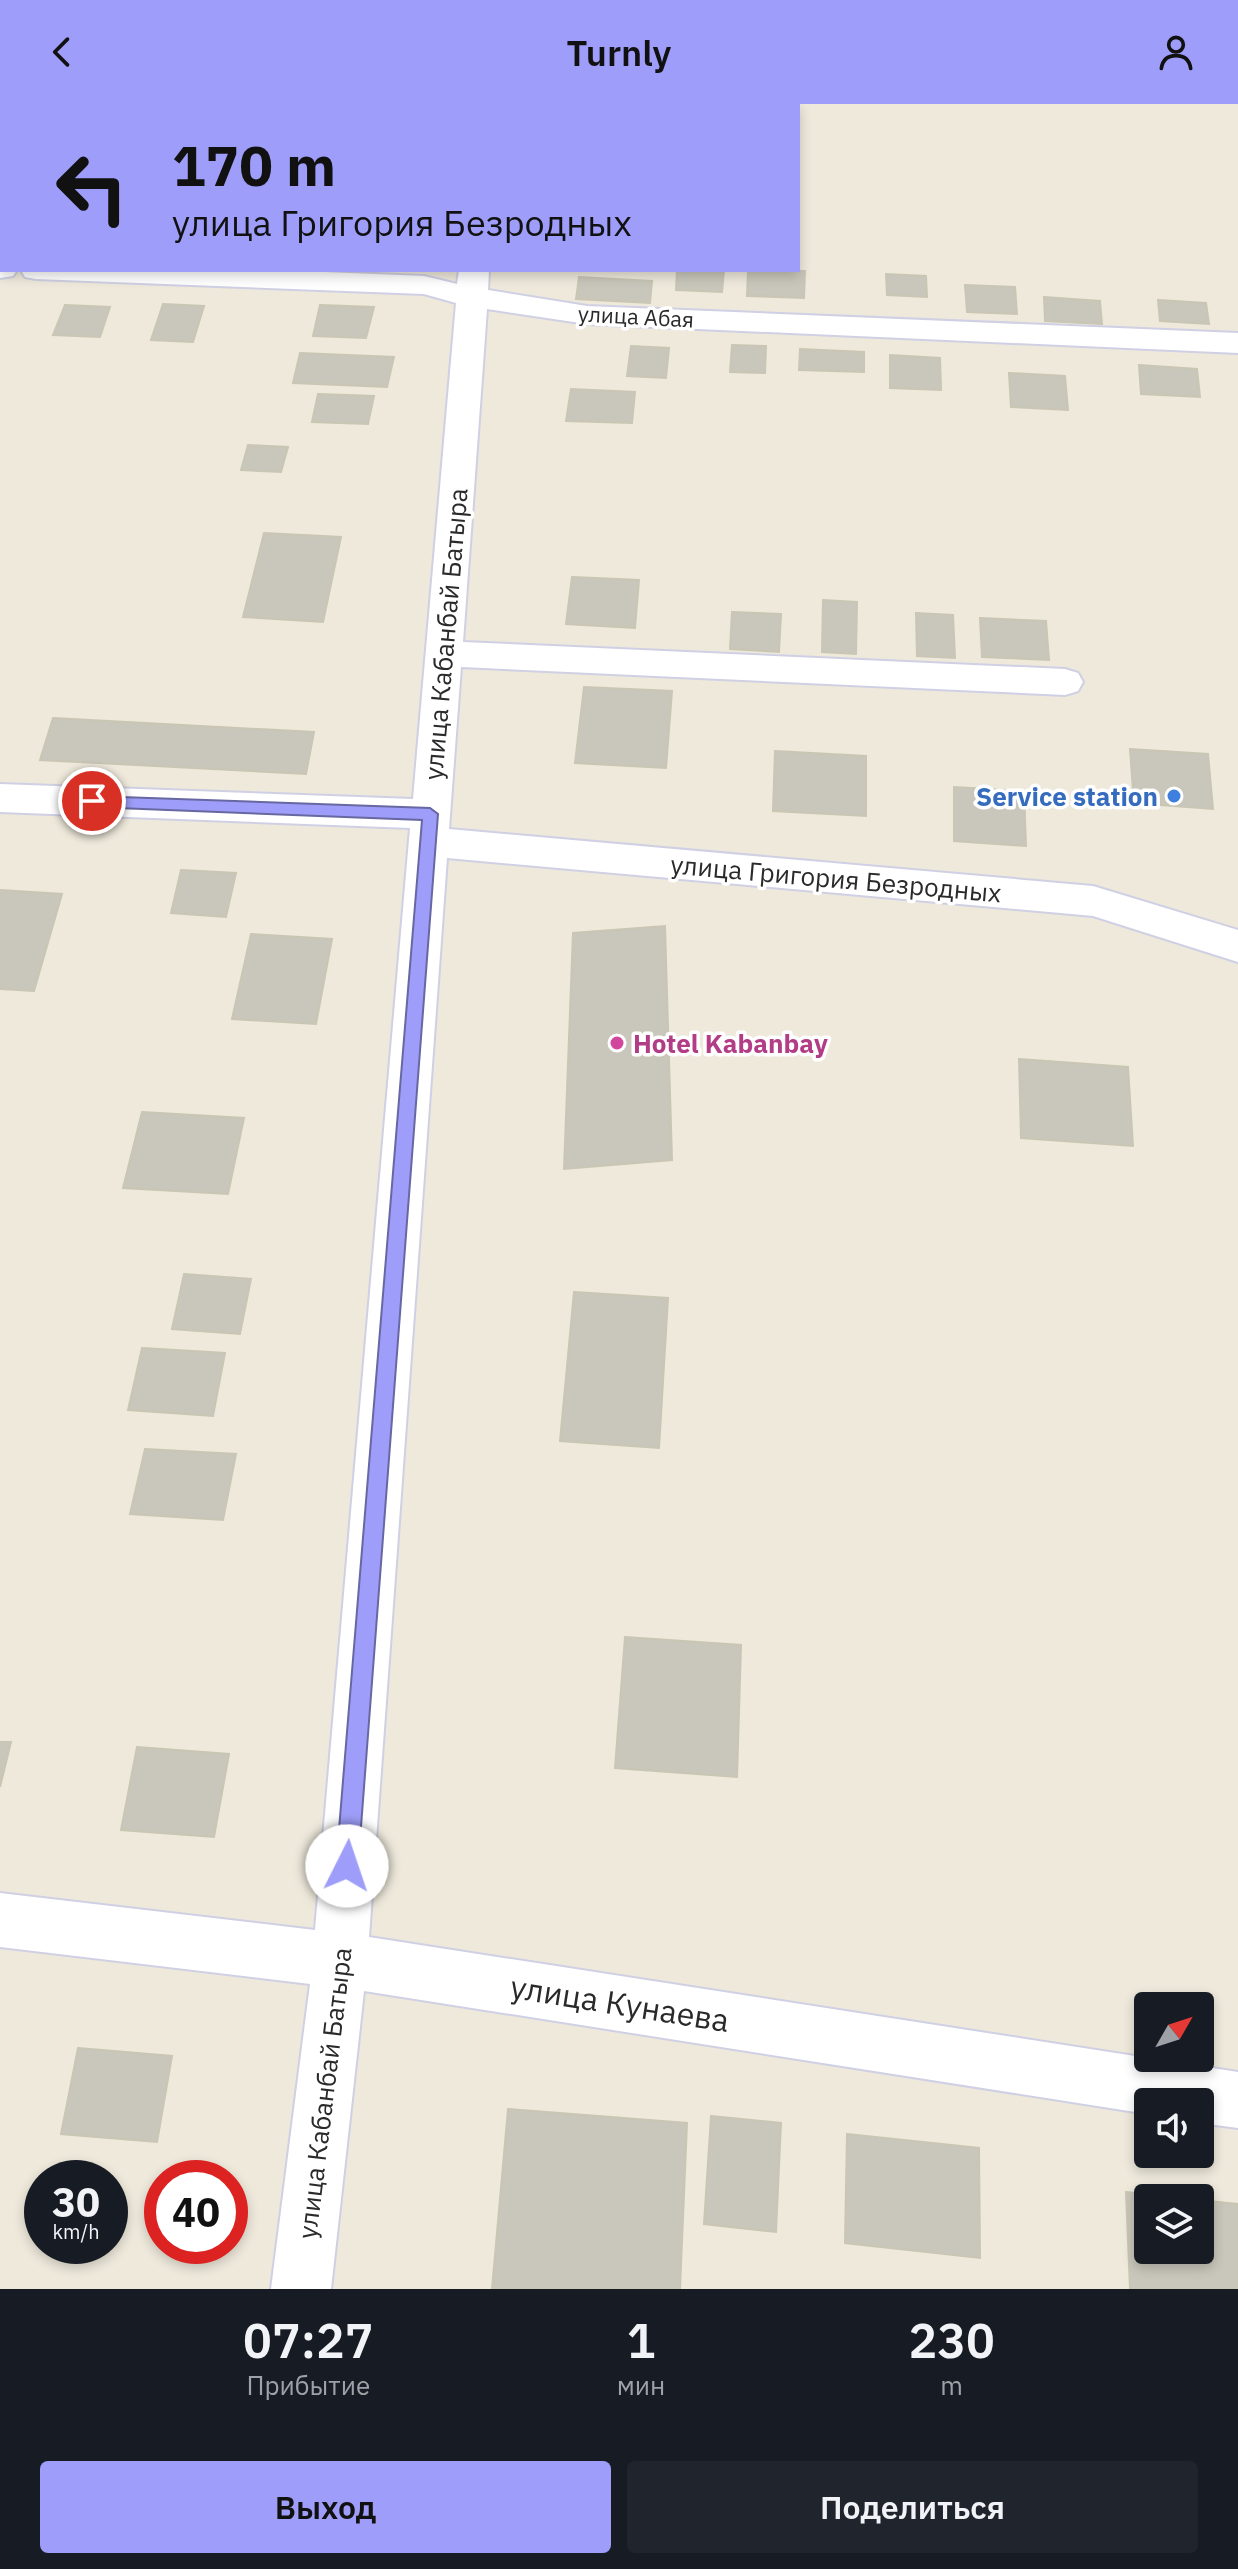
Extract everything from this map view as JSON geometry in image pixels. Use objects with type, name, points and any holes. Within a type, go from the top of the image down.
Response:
[{"type":"street","name":"улица Абая","points":[[88,272],[424,285],[473,284],[587,315],[1238,343]]},
{"type":"street","name":"улица Кабанбай Батыра","points":[[301,2289],[340,1960],[473,284]]},
{"type":"street","points":[[443,654],[1065,682]]},
{"type":"street","name":"улица Григория Безродных","points":[[0,798],[429,828],[1093,901],[1238,946]]},
{"type":"street","name":"улица Кунаева","points":[[0,1920],[340,1960],[1238,2100]]},
{"type":"building","points":[[805,271],[804,298],[747,296],[748,272]]},
{"type":"building","points":[[677,272],[724,272],[722,292],[676,290]]},
{"type":"building","points":[[886,274],[926,276],[927,297],[887,295]]},
{"type":"building","points":[[579,277],[652,281],[650,303],[576,299]]},
{"type":"building","points":[[965,285],[1015,287],[1017,314],[967,312]]},
{"type":"building","points":[[1044,297],[1100,301],[1102,324],[1045,321]]},
{"type":"building","points":[[1158,300],[1206,303],[1209,324],[1160,321]]},
{"type":"building","points":[[163,304],[204,306],[193,342],[151,340]]},
{"type":"building","points":[[65,305],[110,307],[100,337],[53,335]]},
{"type":"building","points":[[320,305],[374,307],[366,338],[313,336]]},
{"type":"building","points":[[732,345],[766,346],[765,373],[730,372]]},
{"type":"building","points":[[631,346],[669,348],[666,378],[627,376]]},
{"type":"building","points":[[800,349],[864,352],[864,372],[799,370]]},
{"type":"building","points":[[300,353],[394,357],[387,387],[293,383]]},
{"type":"building","points":[[890,355],[940,358],[941,390],[890,388]]},
{"type":"building","points":[[1139,365],[1197,369],[1200,397],[1141,394]]},
{"type":"building","points":[[1009,373],[1065,376],[1068,410],[1011,407]]},
{"type":"building","points":[[571,389],[635,392],[632,423],[566,421]]},
{"type":"building","points":[[318,394],[374,396],[368,424],[312,422]]},
{"type":"building","points":[[248,445],[288,447],[281,472],[241,470]]},
{"type":"building","points":[[264,533],[341,537],[323,622],[243,617]]},
{"type":"building","points":[[572,577],[639,580],[635,628],[566,624]]},
{"type":"building","points":[[823,600],[857,602],[856,654],[822,652]]},
{"type":"building","points":[[732,612],[781,614],[779,652],[730,649]]},
{"type":"building","points":[[916,613],[953,615],[955,658],[917,656]]},
{"type":"building","points":[[980,618],[1046,621],[1049,660],[982,657]]},
{"type":"building","points":[[584,687],[672,691],[666,768],[575,763]]},
{"type":"building","points":[[53,718],[314,732],[306,774],[40,760]]},
{"type":"building","points":[[1130,749],[1208,754],[1213,809],[1134,803]]},
{"type":"building","points":[[775,751],[866,756],[866,816],[773,811]]},
{"type":"building","points":[[954,787],[1024,791],[1026,846],[954,841]]},
{"type":"building","points":[[181,870],[236,873],[226,917],[171,913]]},
{"type":"building","points":[[0,890],[62,894],[34,991],[0,989]]},
{"type":"building","points":[[665,926],[672,1160],[564,1169],[573,933]]},
{"type":"building","points":[[251,934],[332,939],[316,1024],[232,1019]]},
{"type":"building","points":[[1019,1059],[1128,1067],[1133,1146],[1021,1138]]},
{"type":"building","points":[[142,1112],[244,1118],[228,1194],[123,1188]]},
{"type":"building","points":[[184,1274],[251,1279],[240,1334],[172,1329]]},
{"type":"building","points":[[574,1292],[668,1298],[659,1448],[560,1441]]},
{"type":"building","points":[[142,1348],[225,1353],[213,1416],[128,1410]]},
{"type":"building","points":[[145,1449],[236,1454],[223,1520],[130,1514]]},
{"type":"building","points":[[625,1637],[741,1645],[737,1777],[615,1768]]},
{"type":"building","points":[[0,1742],[11,1742],[0,1787]]},
{"type":"building","points":[[137,1747],[229,1754],[214,1837],[121,1830]]},
{"type":"building","points":[[78,2048],[172,2056],[157,2142],[61,2134]]},
{"type":"building","points":[[508,2109],[687,2123],[680,2289],[492,2289]]},
{"type":"building","points":[[711,2116],[781,2123],[776,2232],[704,2224]]},
{"type":"building","points":[[847,2134],[979,2148],[980,2258],[845,2243]]},
{"type":"building","points":[[1126,2192],[1134,2193],[1134,2264],[1214,2264],[1214,2201],[1238,2204],[1238,2289],[1130,2289]]},
{"type":"place","name":"Service station","points":[[1174,796]]},
{"type":"place","name":"Hotel Kabanbay","points":[[617,1043]]},
{"type":"route","points":[[92,801],[430,814],[347,1866]]}]
